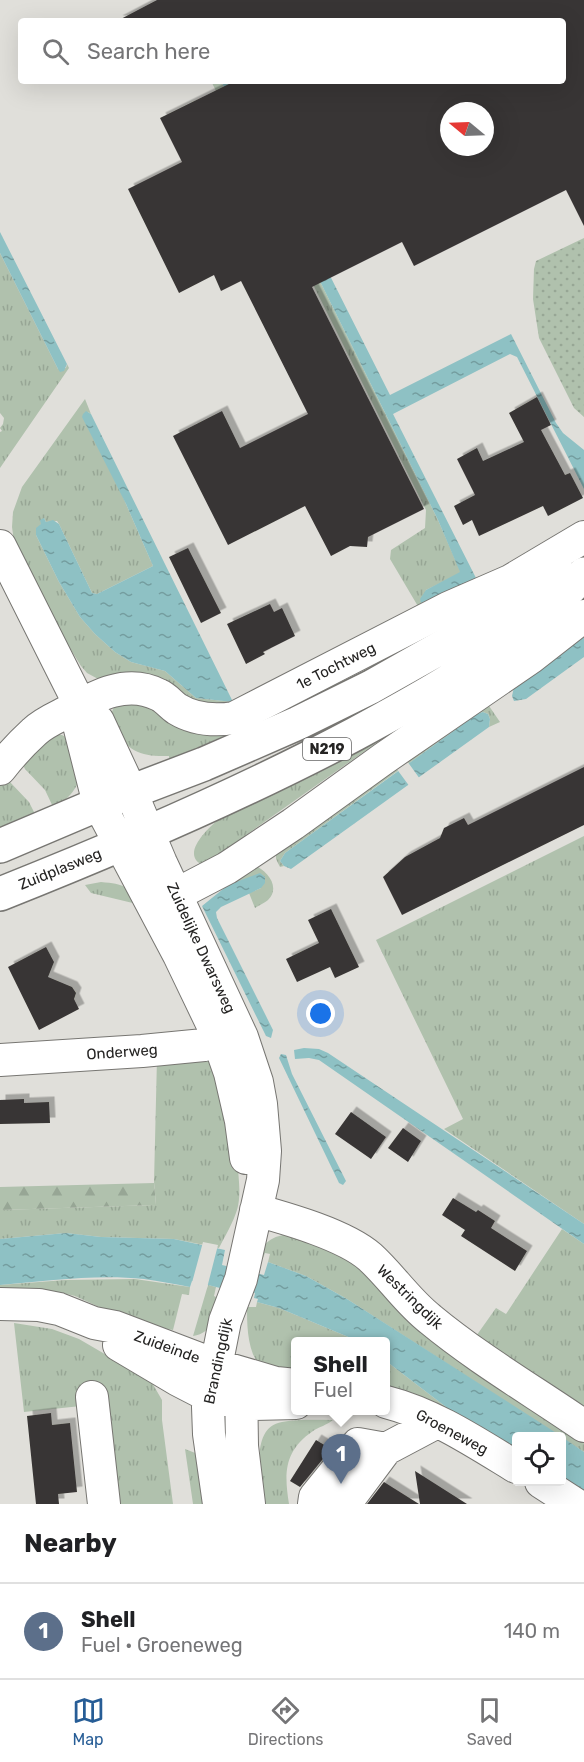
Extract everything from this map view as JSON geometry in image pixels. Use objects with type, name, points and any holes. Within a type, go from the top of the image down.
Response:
[{"type":"main road","name":"N219","points":[[0,846],[99,804],[204,764],[298,723],[371,687],[584,566]]},
{"type":"main road","name":"N219","points":[[134,839],[292,768],[398,711],[498,649],[540,616],[584,574]]},
{"type":"main road","name":"Zuidplasweg","points":[[0,894],[134,839]]},
{"type":"street","name":"1e Tochtweg","points":[[80,705],[111,690],[130,687],[159,695],[176,709],[190,716],[214,721],[234,718],[448,608],[510,580],[584,537]]},
{"type":"street","name":"Zuidelijke Dwarsweg","points":[[0,546],[80,705],[98,721],[131,792],[134,839]]},
{"type":"street","points":[[164,900],[227,868],[293,824],[530,658],[584,616]]},
{"type":"street","name":"Zuidelijke Dwarsweg","points":[[80,705],[79,725],[99,804],[134,839],[231,1039],[257,1082],[262,1118],[264,1166],[261,1192],[241,1278]]},
{"type":"street","points":[[0,769],[35,730],[80,705]]},
{"type":"street","name":"Onderweg","points":[[0,1060],[142,1051],[204,1045],[231,1039]]},
{"type":"street","name":"Westringdijk","points":[[256,1210],[302,1224],[346,1242],[369,1256],[404,1295],[429,1318],[584,1426]]},
{"type":"street","name":"Brandingdijk","points":[[219,1504],[209,1434],[209,1396],[228,1368],[241,1278]]},
{"type":"street","name":"Zuideinde","points":[[0,1304],[39,1305],[59,1309],[228,1368]]},
{"type":"street","name":"Zuideinde","points":[[94,1323],[123,1348],[209,1396]]},
{"type":"street","points":[[228,1368],[276,1383],[291,1384]]},
{"type":"street","name":"Brandingdijk","points":[[228,1368],[241,1403],[242,1446],[249,1504]]},
{"type":"street","points":[[209,1396],[241,1403],[291,1403]]},
{"type":"street","points":[[92,1397],[104,1504]]},
{"type":"street","name":"Groeneweg","points":[[390,1403],[437,1422],[512,1465]]},
{"type":"street","points":[[345,1504],[386,1449],[437,1422]]},
{"type":"street","points":[[314,1504],[315,1497],[358,1444],[386,1449]]},
{"type":"street","points":[[547,1486],[575,1504]]},
{"type":"green space","points":[[213,84],[222,84],[438,520],[461,573],[426,590],[422,603],[476,578],[480,583],[419,608],[390,559],[391,550],[425,528],[426,510]]},
{"type":"green space","points":[[584,238],[584,417],[574,408],[539,338],[533,299],[536,261]]},
{"type":"green space","points":[[0,253],[58,369],[66,368],[67,364],[69,368],[0,468],[0,432],[2,431],[0,428],[4,418],[0,413]]},
{"type":"green space","points":[[85,399],[91,414],[88,412],[153,566],[97,594],[92,593],[57,521],[46,522],[44,518],[36,535],[59,582],[80,617],[95,634],[115,652],[131,662],[165,671],[196,698],[233,702],[218,712],[100,680],[87,673],[50,616],[15,549],[12,527],[13,512],[22,487]]},
{"type":"green space","points":[[584,595],[584,602],[401,736],[389,734],[246,835],[248,839],[203,865],[197,861],[194,855],[198,842],[218,820]]},
{"type":"green space","points":[[508,597],[237,730],[172,759],[169,759],[169,756],[143,754],[136,751],[124,742],[113,721],[113,709],[126,696],[190,726]]},
{"type":"green space","points":[[487,703],[500,722],[489,727],[488,714],[483,712],[477,714],[408,764],[404,753]]},
{"type":"green space","points":[[49,734],[62,735],[71,740],[80,774],[74,790],[54,809],[45,790],[23,765]]},
{"type":"green space","points":[[396,767],[399,770],[285,853],[280,861],[284,866],[280,867],[276,859],[276,849]]},
{"type":"green space","points":[[9,781],[29,802],[36,816],[0,832],[0,783]]},
{"type":"green space","points":[[584,836],[584,1224],[444,1129],[463,1119],[376,940]]},
{"type":"green space","points":[[251,864],[266,873],[273,889],[268,900],[255,908],[249,893],[261,888],[228,885],[224,889],[220,883]]},
{"type":"green space","points":[[101,882],[125,887],[141,905],[91,893],[85,885]]},
{"type":"green space","points":[[157,1058],[203,1058],[215,1064],[233,1138],[239,1179],[237,1210],[219,1248],[174,1239],[101,1237],[66,1233],[0,1239],[0,1210],[156,1205],[154,1182]]},
{"type":"green space","points":[[154,1183],[156,1205],[0,1210],[0,1187]]},
{"type":"green space","points":[[562,1229],[584,1244],[584,1415],[474,1339],[496,1308],[506,1314]]},
{"type":"green space","points":[[298,1233],[344,1249],[495,1381],[584,1443],[584,1452],[566,1440],[566,1432],[553,1432],[347,1299],[306,1276],[268,1262],[270,1254],[265,1253],[263,1258],[257,1256],[269,1241]]},
{"type":"green space","points":[[135,1279],[190,1287],[189,1295],[182,1294],[173,1330],[163,1328],[161,1335],[75,1296],[58,1292],[0,1294],[0,1285],[65,1280]]},
{"type":"green space","points":[[208,1285],[216,1287],[214,1296],[218,1298],[214,1317],[205,1331],[193,1336]]},
{"type":"green space","points":[[257,1302],[279,1308],[348,1337],[291,1337],[291,1376],[268,1371],[256,1360],[250,1343],[247,1307],[256,1307]]},
{"type":"green space","points":[[14,1323],[52,1329],[79,1339],[151,1381],[162,1400],[162,1420],[173,1504],[119,1504],[111,1419],[81,1406],[24,1412]]},
{"type":"green space","points":[[390,1364],[446,1407],[446,1412],[390,1391]]},
{"type":"green space","points":[[301,1420],[333,1420],[303,1439],[291,1455],[287,1473],[289,1504],[265,1504],[260,1457],[261,1445],[271,1426]]},
{"type":"green space","points":[[185,1449],[203,1456],[212,1504],[193,1504]]},
{"type":"water","points":[[222,84],[234,84],[390,395],[511,334],[556,423],[563,433],[584,450],[584,489],[517,357],[510,354],[393,414],[476,578],[421,603],[420,599],[426,590],[460,572],[438,520]]},
{"type":"water","points":[[0,232],[67,364],[64,371],[60,372],[58,369],[0,253]]},
{"type":"water","points":[[86,411],[91,414],[233,702],[196,698],[165,671],[131,662],[115,652],[80,617],[59,582],[36,535],[36,528],[41,524],[40,520],[44,518],[46,522],[53,520],[59,524],[92,593],[97,594],[153,566],[126,504],[82,417]]},
{"type":"water","points":[[584,637],[584,657],[526,699],[514,701],[512,696],[514,687]]},
{"type":"water","points":[[483,712],[488,714],[490,719],[489,727],[291,869],[280,861],[285,853],[477,714]]},
{"type":"water","points":[[260,873],[265,877],[265,883],[261,888],[221,907],[216,912],[273,1030],[271,1038],[266,1036],[202,906],[228,885]]},
{"type":"water","points":[[319,1049],[328,1053],[584,1224],[584,1244],[319,1060],[295,1059],[294,1050]]},
{"type":"water","points":[[281,1054],[286,1055],[292,1074],[346,1181],[343,1185],[339,1183],[279,1058]]},
{"type":"water","points":[[66,1233],[101,1237],[174,1239],[225,1250],[222,1265],[264,1275],[268,1262],[306,1276],[347,1299],[555,1432],[512,1432],[512,1450],[446,1412],[446,1407],[390,1364],[390,1337],[348,1337],[279,1308],[257,1302],[258,1299],[254,1298],[255,1293],[222,1284],[220,1288],[192,1281],[190,1287],[144,1279],[108,1277],[0,1285],[0,1239]]},
{"type":"water","points":[[566,1440],[584,1452],[584,1495],[566,1483]]},
{"type":"pier","points":[[407,761],[420,779],[410,787],[396,768]]},
{"type":"pier","points":[[203,1242],[218,1245],[207,1288],[193,1285],[190,1290]]},
{"type":"building","points":[[157,0],[584,0],[584,226],[566,190],[414,266],[402,242],[312,287],[424,509],[368,537],[367,547],[350,546],[331,556],[305,506],[228,545],[173,436],[222,411],[240,448],[308,414],[241,281],[221,291],[214,275],[179,293],[128,189],[182,162],[160,118],[229,84],[566,84],[566,18],[123,18]]},
{"type":"building","points":[[537,397],[551,425],[541,430],[565,475],[570,473],[583,498],[548,516],[543,506],[479,536],[472,520],[463,525],[454,506],[475,495],[457,459],[477,448],[483,461],[524,442],[509,413]]},
{"type":"building","points":[[188,548],[221,613],[201,623],[169,557]]},
{"type":"building","points":[[270,604],[274,612],[282,608],[295,636],[263,652],[265,654],[246,664],[227,624]]},
{"type":"building","points":[[584,767],[584,825],[402,915],[383,877],[405,857],[440,838],[444,828],[464,818],[468,825]]},
{"type":"building","points":[[331,909],[359,967],[335,978],[330,967],[297,982],[286,959],[319,943],[308,920]]},
{"type":"building","points":[[46,947],[54,962],[48,977],[72,987],[76,993],[74,999],[79,1009],[39,1030],[8,967]]},
{"type":"building","points":[[24,1099],[24,1103],[49,1102],[50,1123],[0,1124],[0,1100]]},
{"type":"building","points":[[351,1112],[386,1137],[371,1159],[335,1134]]},
{"type":"building","points":[[403,1128],[421,1141],[408,1162],[388,1148]]},
{"type":"building","points":[[453,1198],[495,1221],[491,1228],[527,1251],[515,1271],[461,1236],[465,1230],[442,1215]]},
{"type":"building","points":[[51,1413],[52,1425],[70,1423],[77,1492],[58,1494],[59,1504],[36,1504],[27,1416]]},
{"type":"building","points":[[316,1440],[331,1449],[300,1487],[290,1481]]},
{"type":"building","points":[[415,1471],[467,1504],[420,1504]]},
{"type":"building","points":[[384,1482],[419,1504],[367,1504]]},
{"type":"place","name":"Shell","points":[[341,1484]]}]
